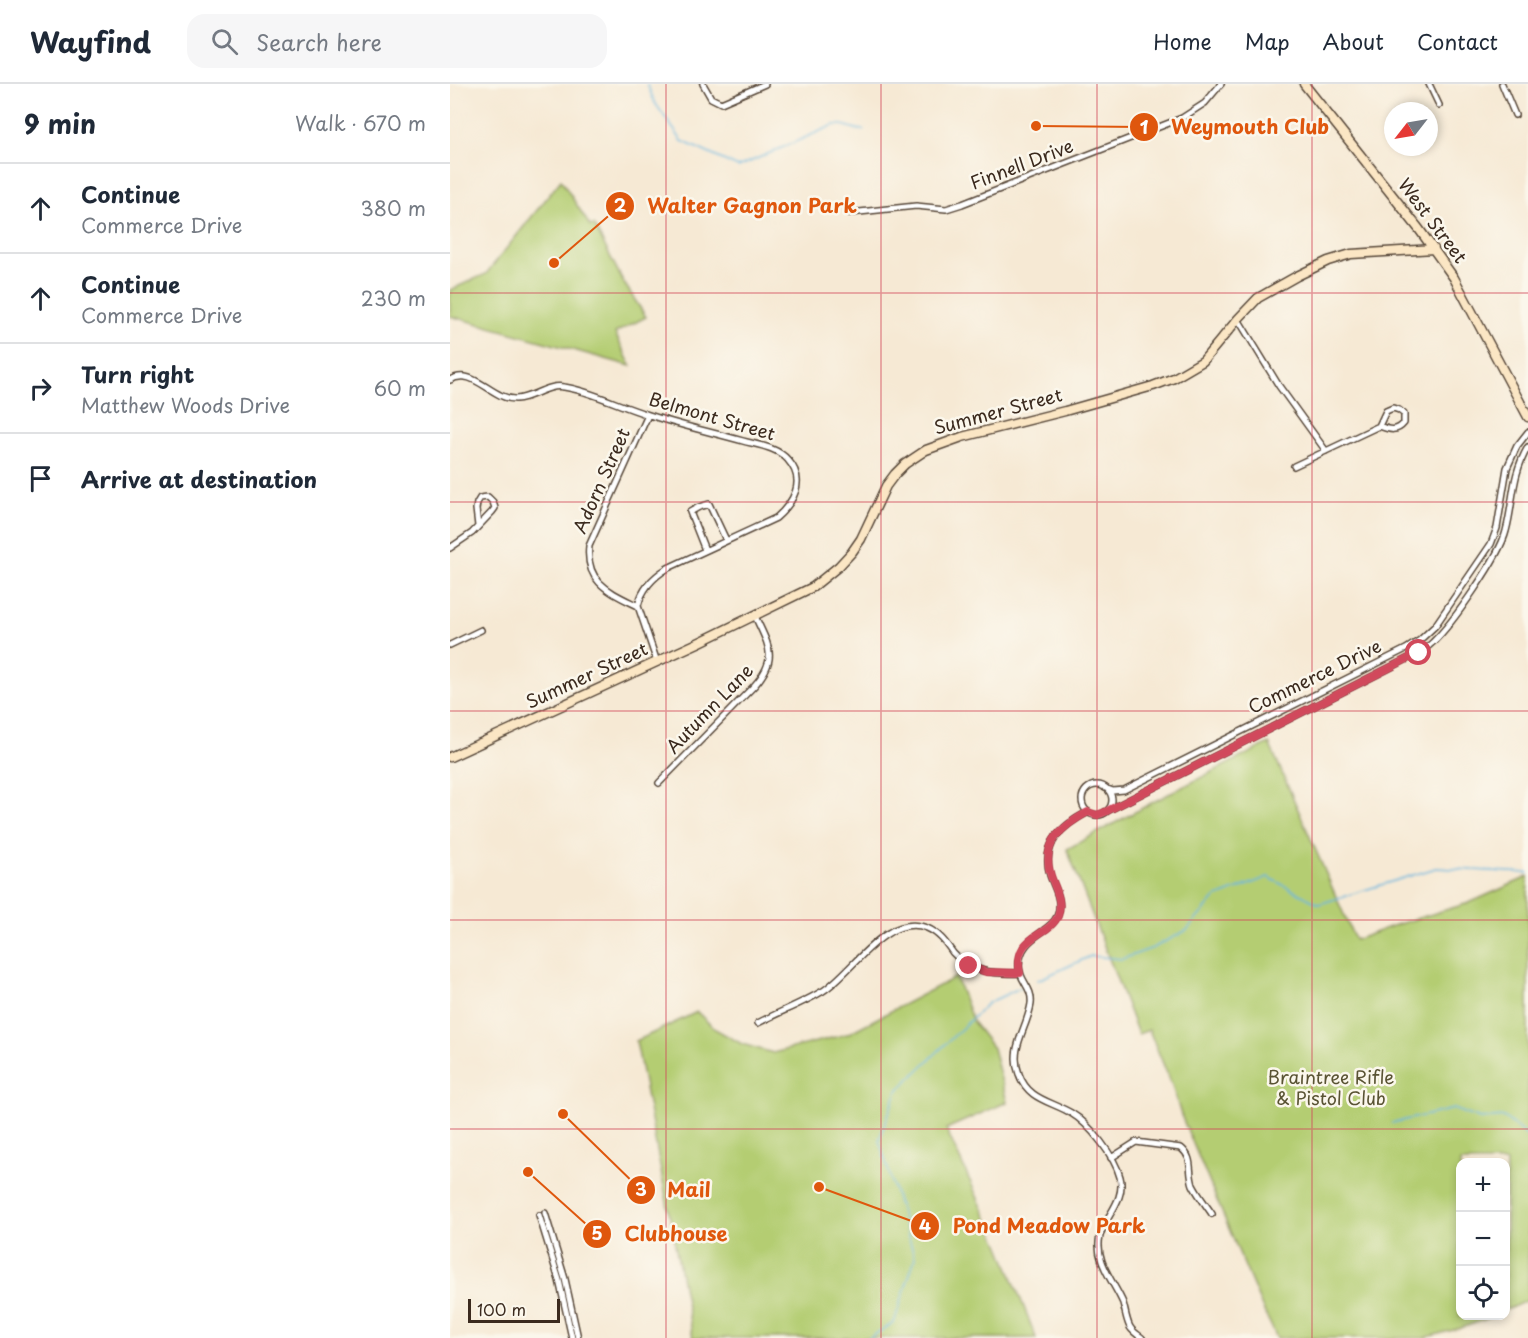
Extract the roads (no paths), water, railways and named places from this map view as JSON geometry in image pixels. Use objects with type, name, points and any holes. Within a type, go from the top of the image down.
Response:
[{"type":"street","points":[[703,84],[711,98],[721,103],[765,84]]},
{"type":"street","name":"Finnell Drive","points":[[850,213],[916,206],[946,209],[962,204],[1182,118],[1205,103],[1221,84]]},
{"type":"street","name":"West Street","points":[[1304,84],[1434,249],[1463,294],[1528,417]]},
{"type":"street","points":[[1429,84],[1439,105]]},
{"type":"street","points":[[1502,84],[1515,115]]},
{"type":"street","name":"Summer Street","points":[[450,757],[813,587],[839,566],[861,539],[886,486],[905,464],[920,453],[938,444],[1065,411],[1174,378],[1203,361],[1258,298],[1317,266],[1338,258],[1377,252],[1434,249]]},
{"type":"street","points":[[1238,319],[1291,404],[1326,451]]},
{"type":"street","name":"Belmont Street","points":[[450,380],[456,376],[468,376],[494,393],[511,399],[550,388],[566,387],[648,415],[770,448],[789,460],[797,478],[794,498],[787,509],[776,518],[658,574],[647,586],[638,606]]},
{"type":"street","points":[[1294,466],[1379,426],[1386,411],[1393,408],[1404,414],[1404,423],[1400,429],[1394,430],[1379,426]]},
{"type":"street","name":"Adorn Street","points":[[638,606],[603,586],[590,568],[588,558],[589,546],[648,415]]},
{"type":"street","name":"Commerce Drive","points":[[1105,788],[1113,791],[1124,790],[1410,646],[1435,626],[1491,544],[1498,523],[1505,474],[1517,446],[1528,432]]},
{"type":"street","name":"Commerce Drive","points":[[1105,812],[1411,657],[1434,641],[1494,559],[1502,544],[1507,530],[1515,476],[1526,451]]},
{"type":"street","points":[[1505,474],[1515,476]]},
{"type":"street","points":[[1502,491],[1512,493]]},
{"type":"street","points":[[450,548],[465,540],[495,508],[493,501],[488,497],[480,498],[477,503],[478,526]]},
{"type":"street","points":[[705,550],[690,512],[699,507],[709,504],[726,540]]},
{"type":"street","points":[[1453,600],[1461,606]]},
{"type":"street","points":[[638,606],[657,662]]},
{"type":"street","name":"Autumn Lane","points":[[659,783],[764,675],[769,664],[769,650],[755,616]]},
{"type":"street","points":[[450,645],[481,630]]},
{"type":"street","points":[[1095,785],[1105,788],[1111,795],[1111,805],[1105,812],[1097,815],[1088,812],[1083,804],[1083,794],[1095,785]]},
{"type":"street","points":[[1088,812],[1062,829],[1051,842],[1049,866],[1059,898],[1059,912],[1055,920],[1029,941],[1019,963],[1020,973],[1029,987],[1031,999],[1016,1052],[1016,1065],[1027,1089],[1035,1097],[1082,1121],[1097,1138],[1119,1172],[1122,1187],[1117,1203],[1101,1233],[1100,1254],[1123,1305],[1128,1324],[1142,1338]]},
{"type":"street","points":[[758,1023],[825,990],[882,937],[907,925],[935,932],[962,962],[978,970],[1020,973]]},
{"type":"street","points":[[1111,1158],[1137,1142],[1181,1148],[1189,1157],[1194,1186],[1212,1214]]},
{"type":"street","points":[[572,1338],[542,1214],[564,1273],[578,1338]]},
{"type":"waterway","points":[[647,84],[655,103],[682,141],[738,167],[834,125],[864,130]]},
{"type":"waterway","points":[[1038,980],[1091,956],[1122,959],[1153,948],[1187,930],[1215,898],[1268,877],[1319,904],[1436,868],[1528,873]]},
{"type":"waterway","points":[[869,1338],[894,1323],[915,1258],[879,1140],[897,1091],[988,1003],[1022,987]]},
{"type":"waterway","points":[[1392,1123],[1454,1109],[1480,1119],[1504,1117],[1528,1137]]},
{"type":"place","name":"Weymouth Club","points":[[1036,126]]},
{"type":"place","name":"Walter Gagnon Park","points":[[554,263]]},
{"type":"place","name":"Mail","points":[[563,1114]]},
{"type":"place","name":"Clubhouse","points":[[528,1172]]},
{"type":"place","name":"Pond Meadow Park","points":[[819,1187]]},
{"type":"park label","name":"Braintree Rifle & Pistol Club","points":[[1331,1088]]}]
